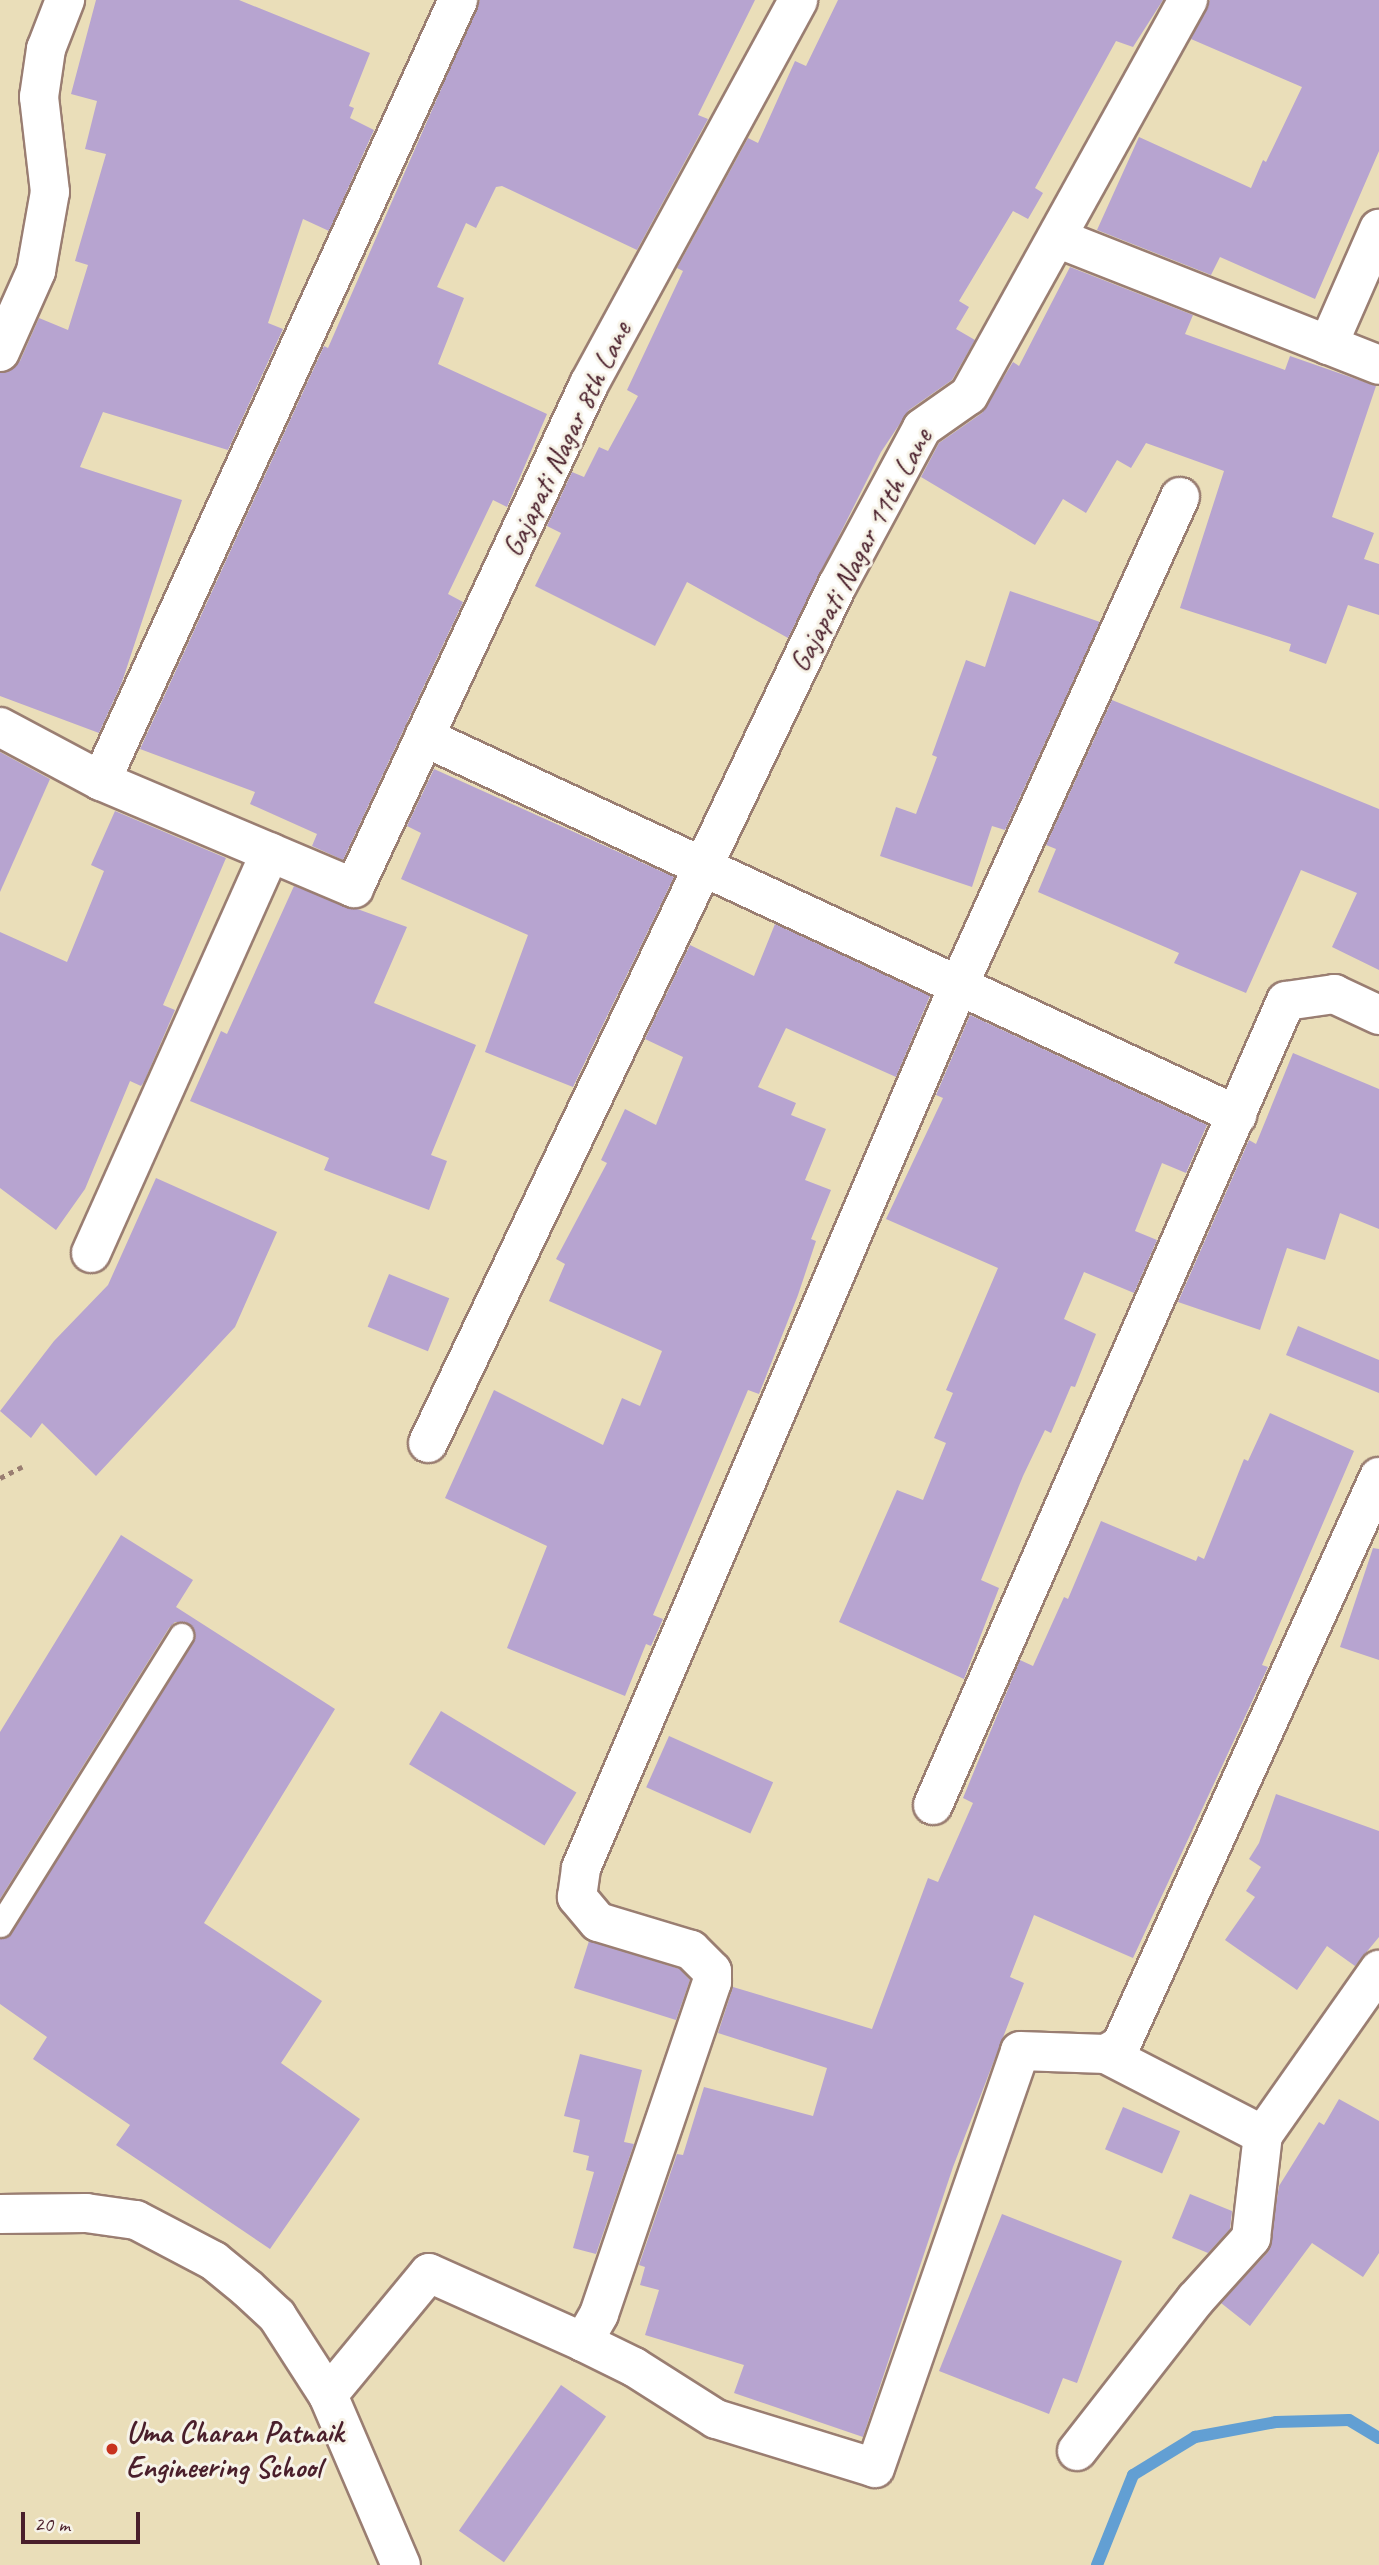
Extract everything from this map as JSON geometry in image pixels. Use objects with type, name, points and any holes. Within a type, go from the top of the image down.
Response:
[{"type":"street","points":[[0,352],[36,271],[50,192],[39,97],[46,49],[65,0]]},
{"type":"street","points":[[101,781],[458,0]]},
{"type":"street","name":"Gajapati Nagar 8th Lane","points":[[270,852],[354,888],[589,384],[798,0]]},
{"type":"street","name":"Gajapati Nagar 11th Lane","points":[[428,1443],[837,586],[922,428],[969,395],[1188,0]]},
{"type":"street","points":[[1328,345],[1379,229]]},
{"type":"street","points":[[1056,238],[1379,365]]},
{"type":"street","points":[[583,2342],[599,2314],[712,1982],[708,1962],[691,1950],[598,1922],[577,1897],[576,1883],[616,1777],[958,987],[1180,497]]},
{"type":"street","points":[[0,727],[101,781],[270,852],[91,1253]]},
{"type":"street","points":[[424,737],[1237,1115]]},
{"type":"street","points":[[933,1805],[1286,1002],[1334,994],[1379,1015]]},
{"type":"street","points":[[1106,2054],[1121,2045],[1379,1477]]},
{"type":"street","points":[[1077,2451],[1195,2300],[1251,2238],[1263,2135],[1379,1970]]},
{"type":"street","points":[[328,2395],[429,2273],[634,2367],[716,2419],[875,2468],[1020,2051],[1106,2054],[1263,2135]]},
{"type":"street","points":[[0,2214],[99,2215],[136,2220],[214,2261],[277,2316],[328,2395],[401,2565]]},
{"type":"lane","points":[[0,1925],[181,1635]]},
{"type":"path","points":[[0,1478],[22,1467]]},
{"type":"building","points":[[96,0],[239,0],[370,53],[349,106],[354,108],[350,118],[374,130],[329,231],[303,219],[268,323],[283,329],[228,450],[103,412],[80,467],[182,500],[122,682],[99,733],[0,696],[0,373],[20,361],[39,318],[68,330],[88,265],[75,261],[106,154],[85,149],[97,101],[71,94]]},
{"type":"building","points":[[480,0],[755,0],[698,115],[708,119],[637,250],[502,186],[496,187],[476,228],[466,223],[437,287],[464,298],[438,364],[547,414],[507,507],[493,500],[448,594],[463,602],[343,860],[312,846],[317,834],[250,804],[255,792],[140,749],[324,346],[328,348]]},
{"type":"building","points":[[838,0],[1163,0],[1133,47],[1116,41],[1035,188],[1043,193],[1028,219],[1013,211],[959,301],[969,307],[956,329],[975,340],[952,380],[909,410],[881,452],[788,638],[687,582],[655,646],[535,586],[561,533],[547,526],[572,472],[584,477],[599,447],[608,451],[638,396],[627,390],[683,271],[677,268],[748,138],[758,143],[795,61],[806,66]]},
{"type":"building","points":[[1210,0],[1379,0],[1379,151],[1315,299],[1220,257],[1211,275],[1097,230],[1139,137],[1251,188],[1263,160],[1266,162],[1302,87],[1191,39]]},
{"type":"building","points":[[1070,267],[1193,315],[1185,334],[1285,370],[1290,356],[1376,386],[1332,517],[1374,533],[1364,559],[1379,564],[1379,615],[1348,605],[1326,664],[1289,651],[1291,644],[1180,608],[1224,471],[1146,443],[1131,468],[1117,460],[1086,513],[1063,499],[1035,545],[921,477],[939,443],[982,413],[1013,362],[1019,366]]},
{"type":"building","points":[[1010,591],[1100,622],[1005,830],[992,826],[972,887],[880,856],[896,807],[916,814],[937,757],[932,755],[966,660],[985,667]]},
{"type":"building","points":[[1112,700],[1379,809],[1379,970],[1332,947],[1357,893],[1301,870],[1246,993],[1174,963],[1179,953],[1038,892],[1056,849],[1046,845]]},
{"type":"building","points":[[0,752],[50,779],[0,892]]},
{"type":"building","points":[[434,769],[674,877],[573,1087],[485,1052],[528,935],[401,879],[421,833],[407,826]]},
{"type":"building","points":[[115,811],[226,858],[163,1005],[175,1010],[144,1082],[141,1086],[130,1081],[85,1189],[56,1230],[0,1188],[0,932],[67,962],[104,871],[91,865]]},
{"type":"building","points":[[294,886],[407,927],[374,1003],[476,1045],[431,1155],[447,1161],[429,1210],[324,1170],[329,1158],[190,1101],[221,1031],[227,1034]]},
{"type":"building","points":[[775,924],[930,996],[896,1077],[786,1028],[758,1087],[796,1103],[791,1115],[826,1129],[805,1180],[831,1190],[811,1239],[816,1241],[798,1295],[759,1394],[748,1390],[653,1615],[663,1619],[651,1646],[646,1644],[625,1696],[507,1648],[547,1546],[445,1498],[494,1390],[603,1445],[622,1398],[640,1406],[662,1351],[549,1301],[565,1264],[556,1259],[607,1163],[601,1160],[625,1109],[656,1125],[683,1057],[645,1039],[690,945],[754,976]]},
{"type":"building","points":[[970,1015],[1207,1125],[1186,1173],[1162,1163],[1135,1231],[1157,1240],[1134,1293],[1084,1272],[1064,1319],[1096,1334],[1075,1387],[1071,1386],[1051,1433],[1045,1430],[1023,1476],[981,1580],[999,1588],[964,1679],[839,1622],[897,1490],[923,1500],[946,1443],[934,1438],[953,1393],[946,1390],[998,1268],[886,1219],[943,1098],[936,1095]]},
{"type":"building","points":[[1293,1053],[1379,1089],[1379,1229],[1340,1213],[1325,1260],[1287,1248],[1260,1330],[1178,1302],[1249,1140],[1256,1144]]},
{"type":"building","points":[[156,1178],[277,1232],[235,1327],[96,1476],[42,1423],[31,1438],[0,1411],[54,1341],[108,1285]]},
{"type":"building","points":[[389,1274],[449,1298],[428,1351],[368,1327]]},
{"type":"building","points":[[1298,1326],[1379,1360],[1379,1393],[1286,1355]]},
{"type":"building","points":[[1270,1413],[1354,1451],[1262,1665],[1268,1667],[1133,1958],[1034,1915],[1010,1977],[1024,1983],[953,2167],[863,2437],[734,2393],[744,2365],[645,2335],[659,2290],[640,2285],[645,2267],[639,2265],[677,2154],[683,2155],[704,2087],[813,2116],[827,2068],[718,2033],[733,1987],[872,2029],[928,1878],[938,1882],[973,1803],[963,1798],[1020,1660],[1033,1666],[1064,1597],[1068,1599],[1101,1521],[1196,1561],[1198,1556],[1204,1559],[1244,1459],[1248,1461]]},
{"type":"building","points":[[121,1535],[193,1580],[176,1607],[335,1709],[204,1923],[322,2001],[281,2063],[360,2119],[270,2249],[116,2145],[130,2125],[33,2059],[47,2037],[0,2004],[0,1939],[12,1932],[195,1636],[188,1623],[175,1622],[169,1628],[0,1899],[0,1732]]},
{"type":"building","points":[[1373,1548],[1379,1549],[1379,1660],[1340,1647]]},
{"type":"building","points":[[441,1711],[576,1792],[545,1846],[409,1764]]},
{"type":"building","points":[[669,1736],[773,1782],[750,1834],[646,1787]]},
{"type":"building","points":[[1276,1794],[1379,1831],[1379,1937],[1355,1966],[1327,1946],[1297,1990],[1225,1940],[1255,1897],[1246,1891],[1261,1867],[1249,1859],[1259,1843]]},
{"type":"building","points":[[589,1941],[680,1969],[690,1980],[676,2020],[574,1988]]},
{"type":"building","points":[[580,2054],[642,2070],[624,2142],[634,2144],[596,2254],[573,2248],[594,2172],[586,2170],[589,2156],[573,2152],[580,2120],[564,2116]]},
{"type":"building","points":[[1339,2099],[1379,2121],[1379,2253],[1363,2277],[1312,2243],[1250,2326],[1221,2303],[1268,2252],[1279,2186],[1319,2122],[1324,2125]]},
{"type":"building","points":[[1123,2107],[1180,2131],[1162,2174],[1105,2149]]},
{"type":"building","points":[[1190,2194],[1232,2211],[1230,2229],[1208,2253],[1172,2238]]},
{"type":"building","points":[[1002,2214],[1122,2261],[1077,2383],[1063,2378],[1049,2414],[939,2371]]},
{"type":"building","points":[[561,2385],[606,2417],[504,2562],[459,2531]]},
{"type":"waterway","points":[[1097,2565],[1133,2475],[1195,2437],[1276,2422],[1349,2420],[1379,2438]]},
{"type":"place","name":"Uma Charan Patnaik Engineering School","points":[[112,2449]]}]
